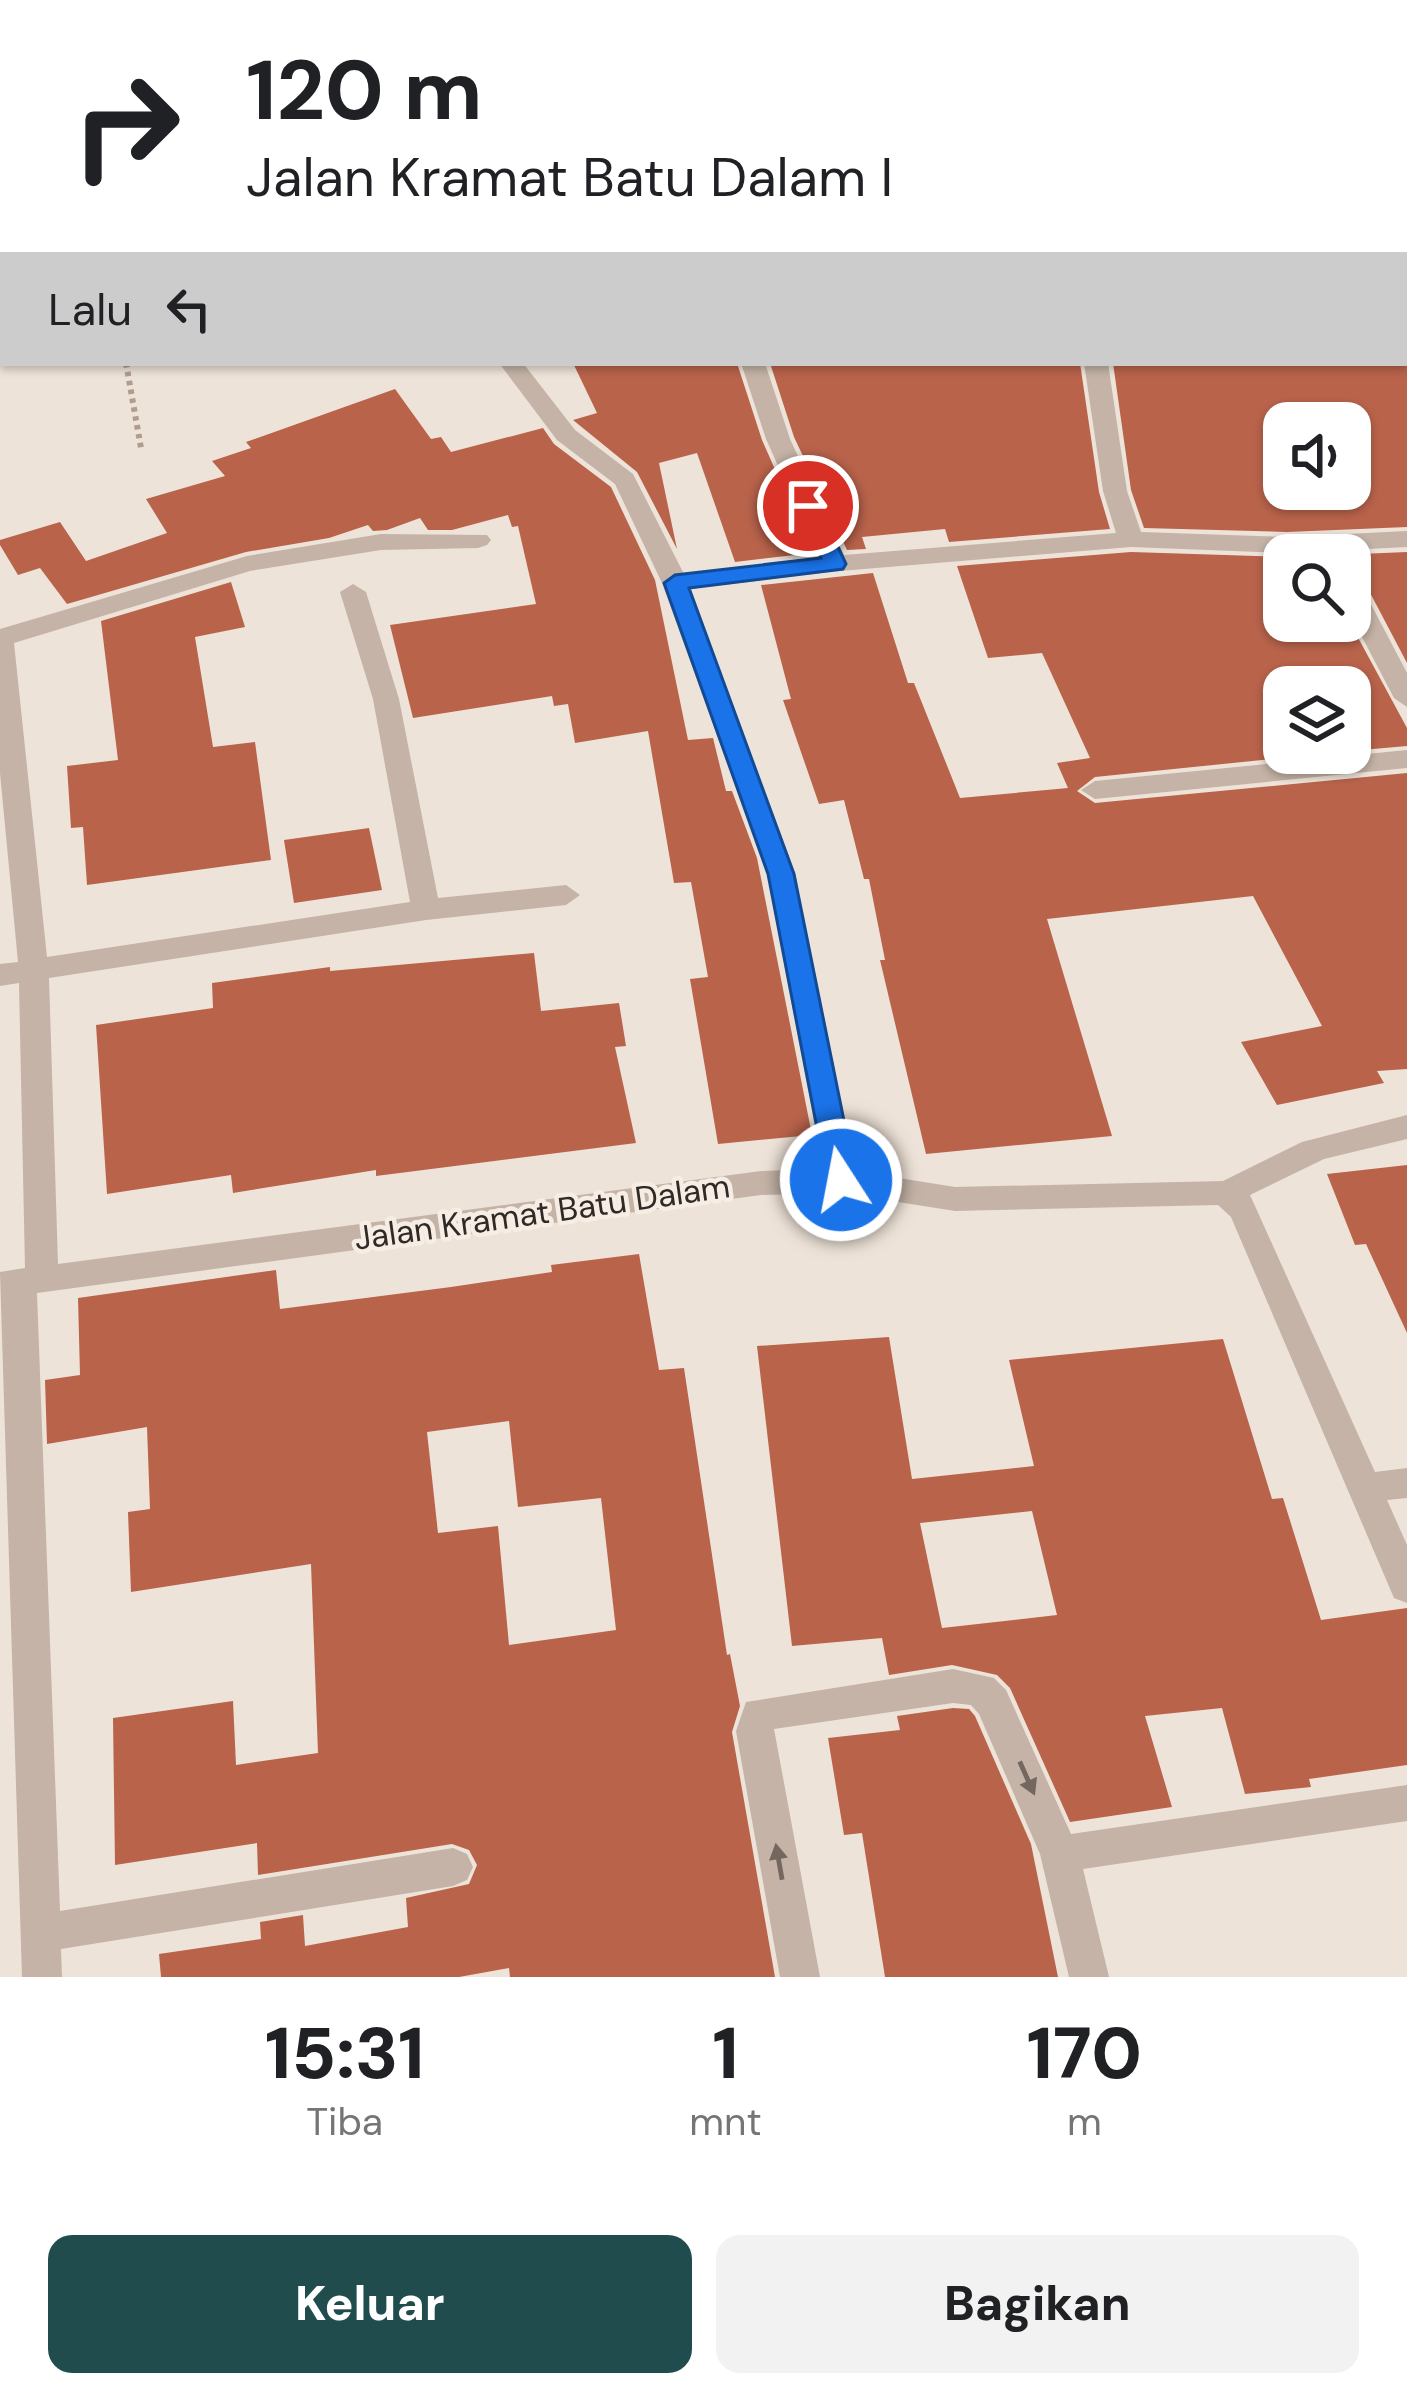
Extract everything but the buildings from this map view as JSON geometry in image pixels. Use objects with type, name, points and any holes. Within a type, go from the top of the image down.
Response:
[{"type":"street","points":[[513,366],[566,435],[623,479],[675,583],[781,874],[841,1180]]},
{"type":"street","points":[[755,366],[778,439],[835,564]]},
{"type":"street","points":[[1096,366],[1115,491],[1131,539]]},
{"type":"street","points":[[675,583],[1131,539],[1263,546]]},
{"type":"street","points":[[1371,544],[1407,539]]},
{"type":"street","points":[[42,1977],[20,1282],[34,970],[0,638],[247,564],[381,542],[478,540]]},
{"type":"street","points":[[353,592],[386,699],[426,910]]},
{"type":"street","points":[[1371,630],[1407,698]]},
{"type":"street","points":[[1095,790],[1407,759]]},
{"type":"street","points":[[0,974],[426,910],[566,896]]},
{"type":"street","points":[[1407,1127],[1319,1145],[1267,1168],[1227,1194],[1244,1209],[1407,1586]]},
{"type":"street","name":"Jalan Kramat Batu Dalam","points":[[20,1282],[718,1188],[841,1180],[955,1198],[1205,1190],[1227,1194]]},
{"type":"street","points":[[1368,1488],[1407,1483]]},
{"type":"street","points":[[800,1977],[755,1732],[759,1714],[953,1686],[981,1690],[993,1702],[1060,1854],[1089,1977]]},
{"type":"street","points":[[1060,1854],[1407,1803]]},
{"type":"street","points":[[42,1933],[453,1867]]},
{"type":"path","points":[[126,366],[142,448]]},
{"type":"route","points":[[808,506],[835,564],[675,583],[781,874],[841,1180]]}]
